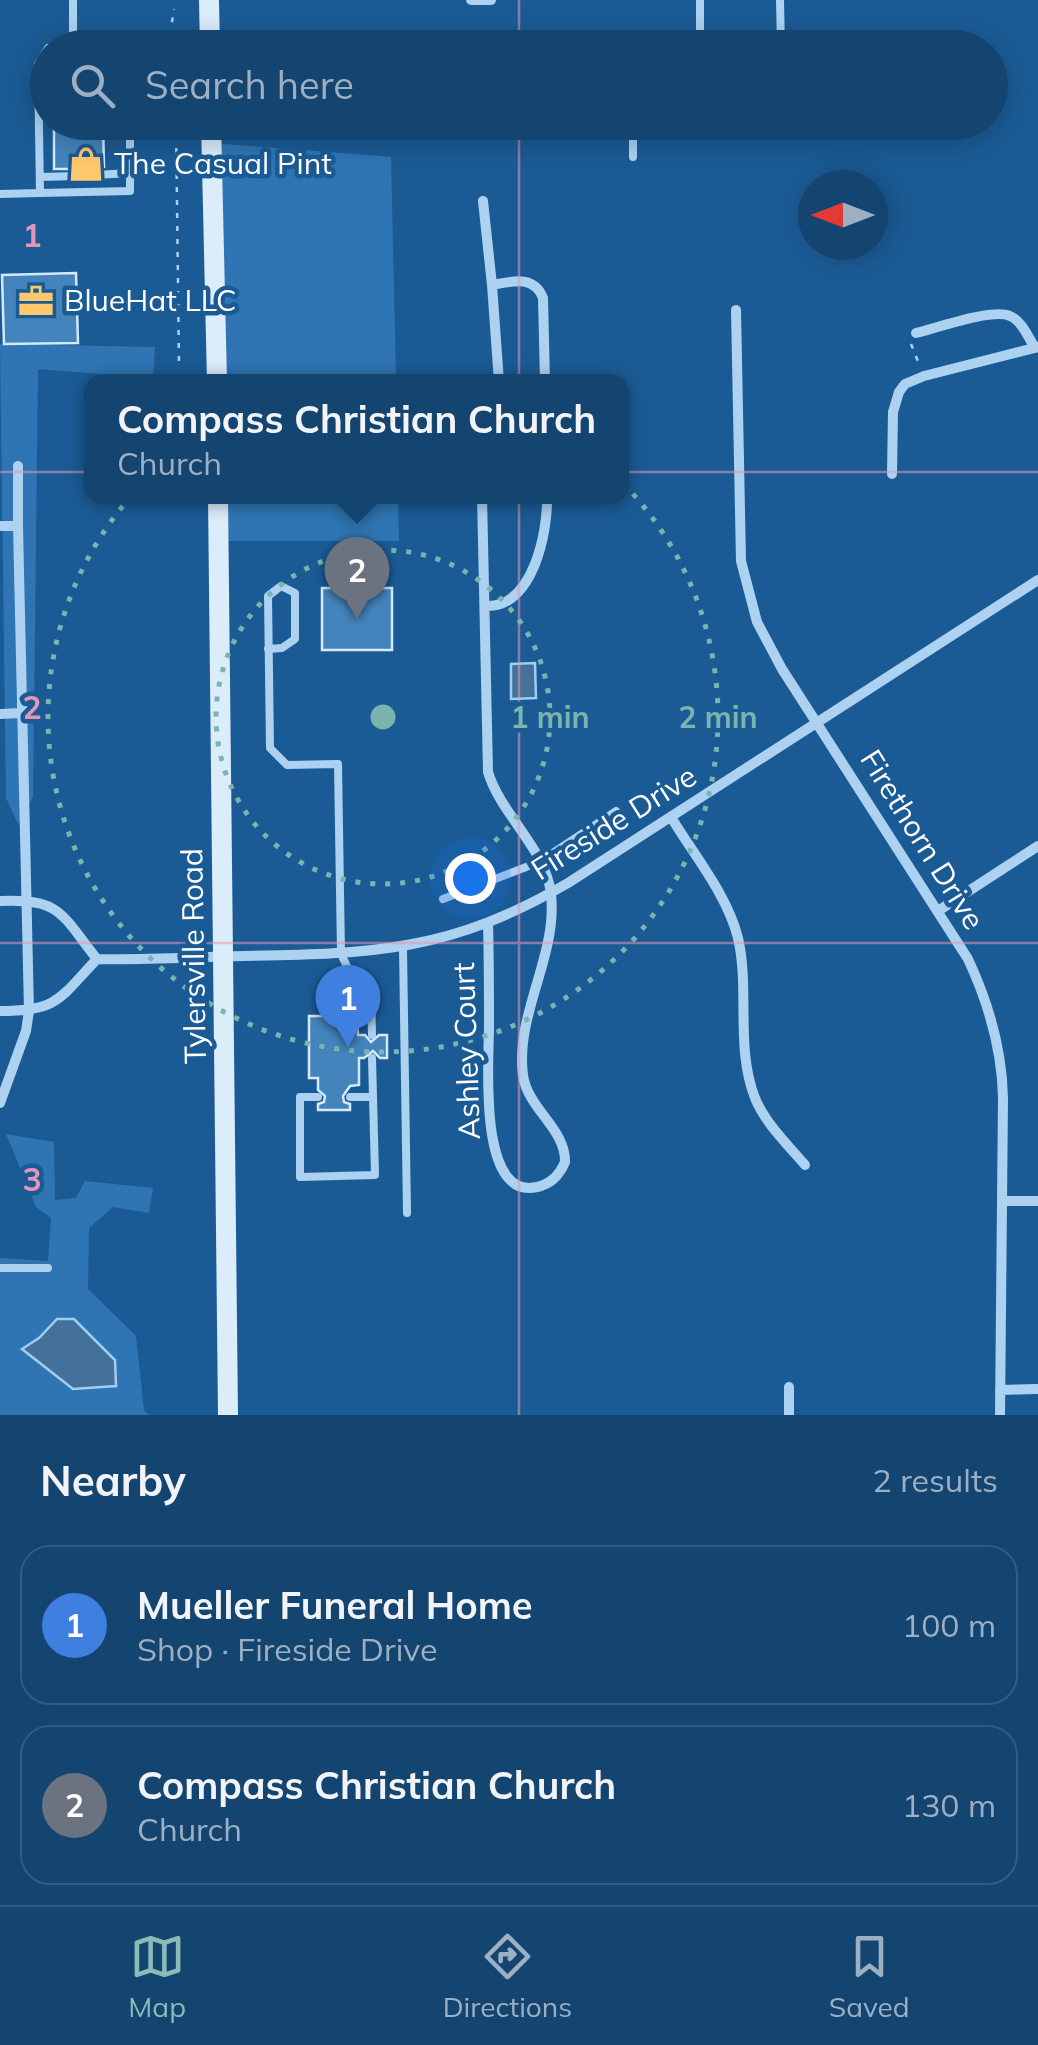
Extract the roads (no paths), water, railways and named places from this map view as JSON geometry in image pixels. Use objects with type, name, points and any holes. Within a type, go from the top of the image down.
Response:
[{"type":"main road","points":[[209,0],[210,30]]},
{"type":"main road","points":[[211,140],[217,374]]},
{"type":"main road","name":"Tylersville Road","points":[[218,504],[228,1415]]},
{"type":"street","points":[[471,0],[491,0]]},
{"type":"street","points":[[484,201],[498,374]]},
{"type":"street","points":[[492,285],[521,281],[540,288],[545,374]]},
{"type":"street","name":"Firethorn Drive","points":[[736,310],[738,530],[747,592],[767,641],[938,911],[981,987],[999,1046],[1003,1098],[1000,1415]]},
{"type":"street","points":[[892,474],[894,401],[905,384],[1036,347],[1008,314],[916,333]]},
{"type":"street","points":[[0,1102],[26,1031],[29,1011],[20,714],[18,466]]},
{"type":"street","points":[[482,504],[488,772],[539,862],[551,893]]},
{"type":"street","points":[[486,606],[506,601],[523,585],[545,538],[547,504]]},
{"type":"street","points":[[0,526],[18,526]]},
{"type":"street","name":"Fireside Drive","points":[[96,958],[341,954],[404,948],[488,924],[551,893],[1038,580]]},
{"type":"street","points":[[0,714],[20,714]]},
{"type":"street","points":[[671,816],[736,932],[743,973],[747,1068],[755,1098],[806,1165]]},
{"type":"street","points":[[938,911],[1038,846]]},
{"type":"street","name":"Ashley Court","points":[[488,924],[492,1139],[508,1177],[515,1184],[535,1188],[554,1179],[566,1162],[562,1142],[531,1100],[522,1070],[524,1039],[550,930],[551,893]]},
{"type":"street","points":[[0,901],[48,903],[96,958],[55,1005],[0,1012]]},
{"type":"street","points":[[1002,1201],[1038,1202]]},
{"type":"street","points":[[789,1388],[789,1415]]},
{"type":"street","points":[[1000,1390],[1038,1389]]},
{"type":"lane","points":[[72,30],[73,0]]},
{"type":"lane","points":[[700,0],[700,30]]},
{"type":"lane","points":[[780,0],[781,30]]},
{"type":"lane","points":[[39,140],[40,193]]},
{"type":"lane","points":[[0,194],[130,190],[130,140]]},
{"type":"lane","points":[[633,140],[633,156]]},
{"type":"lane","points":[[96,175],[130,173]]},
{"type":"lane","points":[[40,176],[76,176]]},
{"type":"lane","points":[[268,649],[282,648],[295,639],[295,593],[281,586],[268,596],[268,649],[270,748],[287,765],[338,764],[341,954],[360,993],[371,994],[372,1035]]},
{"type":"lane","points":[[444,899],[539,862],[616,811]]},
{"type":"lane","points":[[404,948],[407,1213]]},
{"type":"lane","points":[[318,1097],[300,1097],[300,1177],[375,1175],[372,1058]]},
{"type":"lane","points":[[350,1097],[373,1096]]},
{"type":"lane","points":[[0,1268],[48,1268]]},
{"type":"place","name":"The Casual Pint","points":[[86,164]]},
{"type":"place","name":"BlueHat LLC","points":[[36,301]]},
{"type":"place","name":"Compass Christian Church","points":[[357,619]]},
{"type":"place","name":"Mueller Funeral Home","points":[[348,1047]]}]
